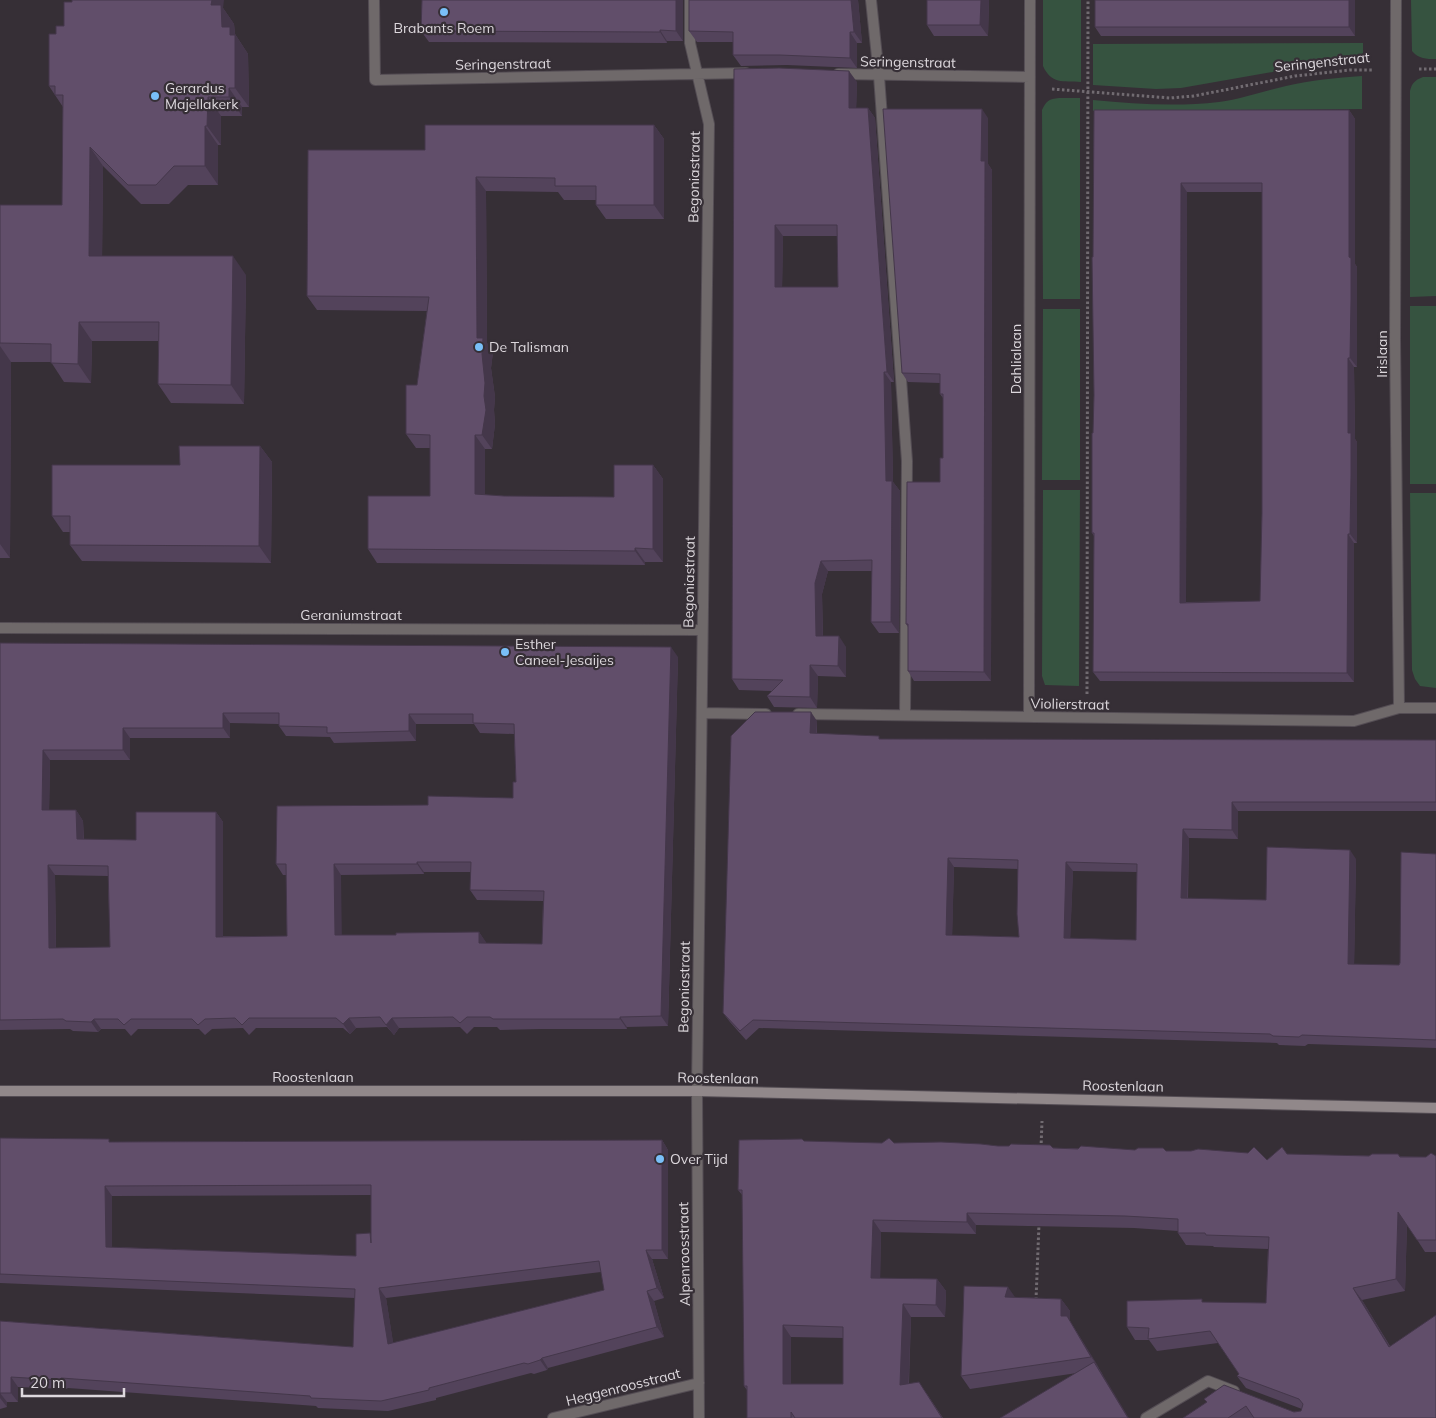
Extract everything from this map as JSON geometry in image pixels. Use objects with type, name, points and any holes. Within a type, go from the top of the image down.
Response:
[{"type":"street","name":"Seringenstraat","points":[[374,0],[375,80],[758,73]]},
{"type":"street","name":"Begoniastraat","points":[[690,0],[690,43],[709,124],[696,1090]]},
{"type":"street","points":[[871,0],[879,76],[908,461],[905,715]]},
{"type":"street","name":"Dahlialaan","points":[[1029,717],[1030,0]]},
{"type":"street","name":"Irislaan","points":[[1396,0],[1399,708]]},
{"type":"street","name":"Seringenstraat","points":[[824,74],[1030,77]]},
{"type":"street","name":"Geraniumstraat","points":[[0,628],[702,630]]},
{"type":"street","name":"Violierstraat","points":[[702,713],[1354,721],[1399,708],[1436,708]]},
{"type":"street","name":"Roostenlaan","points":[[0,1091],[696,1090],[1436,1108]]},
{"type":"street","name":"Alpenroosstraat","points":[[696,1090],[699,1418]]},
{"type":"street","points":[[1146,1418],[1208,1381],[1243,1394]]},
{"type":"street","name":"Heggenroosstraat","points":[[553,1418],[699,1383]]},
{"type":"path","points":[[1087,718],[1088,0]]},
{"type":"path","name":"Seringenstraat","points":[[1030,77],[1051,88],[1170,98],[1194,96],[1295,76],[1350,70],[1436,69]]},
{"type":"path","points":[[1041,1157],[1043,1098]]},
{"type":"path","points":[[1036,1304],[1039,1216]]},
{"type":"green space","points":[[1043,0],[1081,0],[1081,82],[1054,79],[1046,72],[1043,66]]},
{"type":"green space","points":[[1411,0],[1436,0],[1436,59],[1417,56],[1412,51]]},
{"type":"green space","points":[[1363,43],[1363,62],[1295,68],[1181,88],[1156,89],[1093,85],[1093,44]]},
{"type":"green space","points":[[1362,76],[1362,109],[1093,111],[1093,100],[1124,103],[1203,104],[1236,99],[1305,82]]},
{"type":"green space","points":[[1423,77],[1436,77],[1436,296],[1410,297],[1410,91],[1414,82]]},
{"type":"green space","points":[[1059,98],[1080,98],[1080,299],[1043,299],[1042,110],[1048,101]]},
{"type":"green space","points":[[1410,306],[1436,306],[1436,484],[1410,484]]},
{"type":"green space","points":[[1043,309],[1080,309],[1080,480],[1042,480]]},
{"type":"green space","points":[[1043,490],[1080,490],[1079,686],[1045,685],[1042,676]]},
{"type":"green space","points":[[1410,493],[1436,493],[1436,688],[1420,686],[1412,670]]},
{"type":"building","points":[[72,0],[212,0],[211,5],[221,5],[222,27],[230,27],[230,35],[235,35],[235,88],[229,88],[229,97],[208,97],[207,126],[205,126],[205,166],[174,166],[156,185],[128,185],[90,147],[89,256],[233,256],[231,385],[158,384],[159,322],[79,322],[78,364],[51,363],[51,344],[0,343],[0,205],[62,205],[63,95],[55,95],[55,86],[49,86],[49,34],[56,34],[56,26],[64,26],[64,2],[72,2]]},
{"type":"building","points":[[422,0],[676,0],[676,31],[421,31]]},
{"type":"building","points":[[689,0],[851,0],[854,32],[850,32],[850,58],[733,55],[733,32],[689,31]]},
{"type":"building","points":[[927,0],[981,0],[980,25],[927,25]]},
{"type":"building","points":[[1095,0],[1349,0],[1349,27],[1095,27]]},
{"type":"building","points":[[779,68],[849,71],[849,108],[868,108],[887,372],[884,372],[886,481],[892,481],[891,622],[871,622],[872,560],[821,561],[815,583],[816,636],[839,636],[838,666],[810,665],[810,697],[767,696],[783,680],[732,679],[734,69]],"holes":[[[775,225],[837,225],[838,287],[775,287]]]},
{"type":"building","points":[[883,109],[982,109],[981,161],[985,161],[984,672],[908,671],[908,624],[906,624],[907,482],[940,482],[940,458],[943,458],[943,394],[940,394],[940,374],[902,373]]},
{"type":"building","points":[[1094,110],[1349,110],[1349,257],[1351,258],[1351,300],[1350,358],[1348,358],[1348,433],[1351,433],[1351,476],[1350,534],[1348,534],[1347,673],[1093,672]],"holes":[[[1181,183],[1262,183],[1262,513],[1260,601],[1180,603]]]},
{"type":"building","points":[[425,125],[654,125],[654,205],[596,205],[596,186],[555,186],[555,178],[476,177],[477,338],[483,338],[482,354],[486,410],[482,435],[475,435],[475,494],[614,497],[614,465],[653,465],[653,549],[635,548],[635,551],[368,549],[368,496],[430,496],[430,435],[406,434],[406,385],[417,385],[429,297],[307,296],[308,150],[425,150]]},
{"type":"building","points":[[179,446],[260,446],[259,546],[70,545],[70,516],[52,516],[52,465],[180,465]]},
{"type":"building","points":[[0,643],[671,647],[661,1016],[620,1017],[620,1019],[493,1019],[490,1017],[467,1017],[460,1023],[453,1017],[392,1018],[386,1025],[380,1017],[349,1018],[343,1024],[336,1018],[249,1018],[242,1025],[235,1018],[205,1019],[198,1025],[192,1019],[131,1019],[124,1025],[118,1019],[94,1019],[91,1022],[66,1021],[63,1019],[0,1020]],"holes":[[[223,713],[279,713],[279,726],[327,727],[327,733],[409,731],[409,714],[473,714],[473,723],[514,724],[516,782],[513,782],[513,798],[428,796],[428,805],[277,806],[276,864],[286,864],[287,936],[216,937],[216,812],[136,812],[136,840],[77,839],[76,810],[42,810],[43,750],[123,750],[123,728],[223,728]],[[417,862],[471,862],[470,890],[544,891],[542,944],[479,943],[479,932],[335,935],[334,864],[417,864]],[[48,865],[108,866],[110,947],[49,948]]]},
{"type":"building","points":[[755,712],[811,712],[810,733],[879,736],[879,739],[1436,740],[1436,802],[1232,802],[1232,830],[1183,829],[1181,898],[1266,900],[1267,847],[1350,850],[1348,964],[1399,965],[1401,852],[1436,854],[1436,1040],[753,1020],[740,1031],[723,1013],[731,736]],"holes":[[[948,858],[1018,860],[1017,914],[1019,937],[946,935]],[[1066,862],[1137,864],[1136,940],[1064,938]]]},
{"type":"building","points":[[0,1138],[109,1139],[109,1142],[662,1140],[662,1250],[646,1250],[657,1288],[647,1291],[657,1327],[542,1358],[528,1364],[524,1363],[429,1388],[429,1390],[381,1401],[311,1398],[310,1396],[61,1378],[59,1380],[11,1377],[11,1393],[0,1393],[0,1321],[353,1347],[355,1289],[0,1274]],"holes":[[[371,1185],[371,1243],[370,1233],[356,1234],[356,1256],[106,1247],[105,1186]],[[599,1261],[604,1290],[388,1344],[379,1288]]]},
{"type":"building","points":[[889,1138],[894,1143],[941,1142],[998,1146],[1009,1146],[1011,1144],[1050,1145],[1053,1148],[1078,1149],[1081,1146],[1135,1150],[1138,1148],[1163,1148],[1166,1151],[1191,1151],[1198,1149],[1248,1153],[1254,1147],[1267,1160],[1282,1147],[1287,1154],[1369,1156],[1372,1154],[1398,1154],[1400,1157],[1426,1157],[1431,1153],[1436,1156],[1436,1240],[1417,1240],[1398,1212],[1396,1279],[1353,1288],[1389,1347],[1436,1315],[1436,1418],[1254,1418],[1246,1406],[1228,1418],[1183,1418],[1207,1402],[1204,1399],[1224,1385],[1294,1412],[1301,1411],[1303,1404],[1299,1399],[1237,1376],[1239,1374],[1210,1331],[1148,1339],[1149,1328],[1127,1327],[1127,1301],[1202,1299],[1202,1302],[1266,1303],[1269,1237],[1178,1233],[1178,1219],[967,1213],[967,1222],[873,1220],[871,1278],[937,1279],[936,1305],[903,1304],[900,1385],[919,1382],[942,1418],[795,1418],[791,1412],[791,1418],[747,1418],[747,1386],[744,1386],[742,1190],[738,1190],[739,1140],[802,1139],[804,1141],[882,1143]],"holes":[[[783,1325],[843,1327],[843,1384],[783,1384]]]},
{"type":"building","points":[[964,1286],[1008,1287],[1005,1297],[1061,1299],[1061,1316],[1067,1316],[1091,1357],[961,1376]]},
{"type":"building","points":[[1094,1362],[1128,1418],[1000,1418]]},
{"type":"place","name":"Brabants Roem","points":[[444,12]]},
{"type":"place","name":"Gerardus Majellakerk","points":[[155,96]]},
{"type":"place","name":"De Talisman","points":[[479,347]]},
{"type":"place","name":"Esther Caneel-Jesaijes","points":[[505,652]]},
{"type":"place","name":"Over Tijd","points":[[660,1159]]}]
